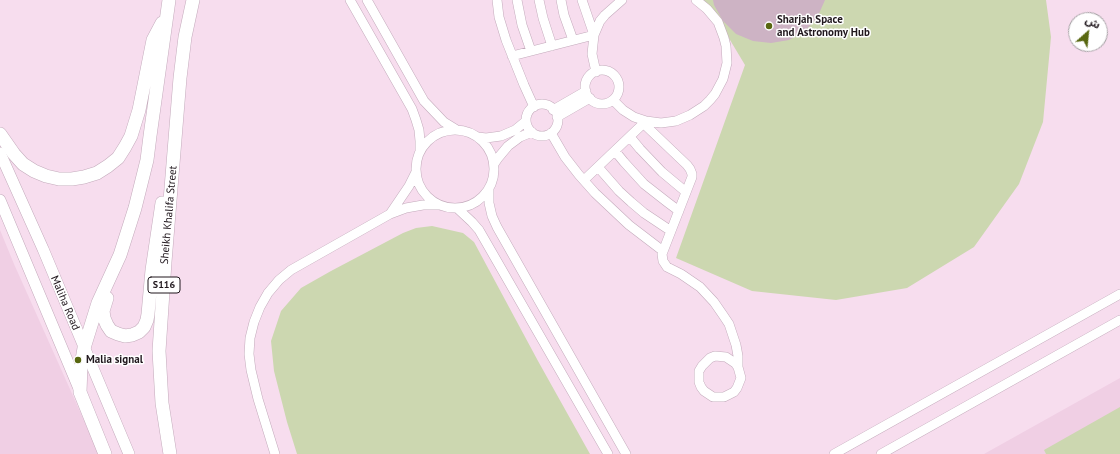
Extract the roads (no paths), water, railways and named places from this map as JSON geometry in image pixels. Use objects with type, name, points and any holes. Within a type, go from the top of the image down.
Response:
[{"type":"highway","points":[[103,453],[80,392],[81,366],[84,348],[98,303],[120,255],[135,208],[147,160],[169,0]]},
{"type":"highway","name":"Sheikh Khalifa Street","points":[[170,454],[162,403],[159,351],[182,57],[193,0]]},
{"type":"highway","points":[[0,134],[23,164],[46,176],[59,179],[72,179],[97,173],[108,166],[118,158],[132,136],[154,40],[166,19]]},
{"type":"highway","points":[[120,255],[117,272],[103,311],[107,325],[118,334],[125,336],[138,332],[144,327],[147,320],[170,130],[177,115]]},
{"type":"main road","name":"Maliha Road","points":[[0,153],[43,249],[129,454]]},
{"type":"main road","name":"Maliha Road","points":[[0,200],[80,392]]},
{"type":"street","points":[[350,0],[414,114],[419,130],[420,152],[416,172],[409,186],[390,214]]},
{"type":"street","points":[[367,0],[424,101],[444,122],[457,130]]},
{"type":"street","points":[[497,0],[499,17],[512,56],[534,107]]},
{"type":"street","points":[[517,0],[522,25],[531,51]]},
{"type":"street","points":[[539,0],[552,46]]},
{"type":"street","points":[[561,0],[564,15],[573,40]]},
{"type":"street","points":[[582,0],[594,35]]},
{"type":"street","points":[[596,72],[592,54],[594,35],[600,21],[622,0]]},
{"type":"street","points":[[584,180],[645,122],[676,121],[690,116],[710,100],[719,87],[723,79],[727,63],[724,38],[718,22],[713,15],[696,0]]},
{"type":"street","points":[[512,56],[594,35]]},
{"type":"street","points":[[596,72],[608,72],[618,81],[619,89],[616,97],[605,104],[593,101],[588,95],[586,88],[587,80],[596,72]]},
{"type":"street","points":[[555,113],[588,95]]},
{"type":"street","points":[[613,100],[628,113],[645,122],[690,169],[692,177],[663,251],[662,258],[667,267],[700,287],[724,315],[731,329],[736,345],[738,367],[741,378],[740,383],[734,392],[724,397],[713,397],[701,387],[699,382],[699,371],[710,358],[715,356],[726,357],[738,367]]},
{"type":"street","points":[[478,137],[494,138],[516,130],[526,121],[528,113],[534,107],[542,105],[550,107],[555,113],[557,124],[551,133],[548,135],[539,136],[529,129],[526,121]]},
{"type":"street","points":[[275,454],[258,399],[249,354],[250,338],[254,322],[268,293],[291,270],[390,214],[423,205],[440,205],[457,208],[466,206],[476,202],[484,196],[489,188],[493,178],[494,164],[492,155],[486,145],[478,137],[468,132],[457,130],[446,131],[435,136],[426,143],[420,152]]},
{"type":"street","points":[[494,164],[508,146],[520,137],[532,132]]},
{"type":"street","points":[[551,133],[565,157],[584,180],[613,210],[663,251]]},
{"type":"street","points":[[630,137],[656,166],[686,192]]},
{"type":"street","points":[[615,151],[644,184],[679,211]]},
{"type":"street","points":[[598,167],[631,202],[653,220],[671,231]]},
{"type":"street","points":[[416,172],[420,185],[428,197],[440,205]]},
{"type":"street","points":[[489,188],[489,202],[496,227],[626,454]]},
{"type":"street","points":[[457,208],[479,230],[608,454]]},
{"type":"street","points":[[834,454],[1120,294]]},
{"type":"street","points":[[880,454],[1120,320]]},
{"type":"place","name":"Sharjah Space and Astronomy Hub","points":[[769,26]]},
{"type":"place","name":"Malia signal","points":[[78,360]]}]
